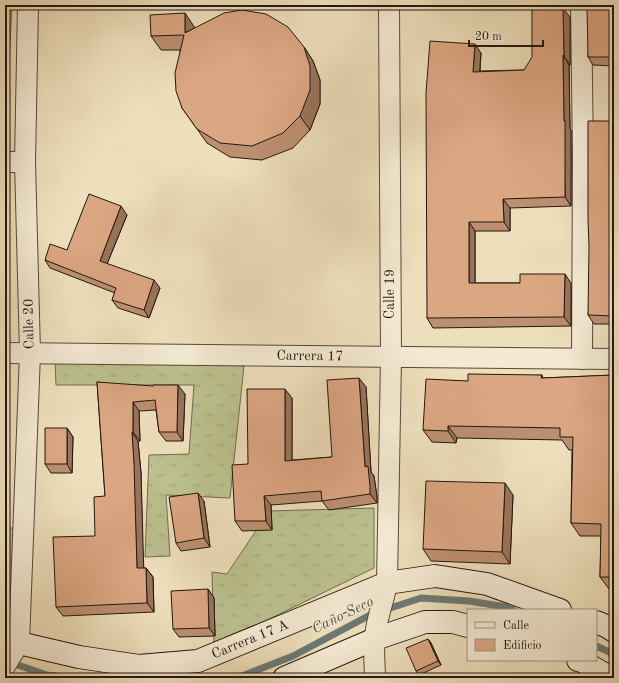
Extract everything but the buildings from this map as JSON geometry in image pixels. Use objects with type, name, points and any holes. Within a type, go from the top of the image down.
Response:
[{"type":"street","name":"Calle 20","points":[[11,649],[30,353],[25,162],[28,5]]},
{"type":"street","name":"Calle 19","points":[[375,632],[386,590],[391,357],[389,5]]},
{"type":"street","points":[[580,5],[582,359]]},
{"type":"street","points":[[5,162],[25,162]]},
{"type":"street","name":"Carrera 17","points":[[5,353],[614,359]]},
{"type":"street","name":"Carrera 17 A","points":[[11,649],[139,666],[198,661],[386,590],[435,576],[487,584],[557,609]]},
{"type":"street","points":[[284,678],[375,632],[425,622],[453,622],[467,626]]},
{"type":"street","points":[[597,622],[614,631]]},
{"type":"street","points":[[375,632],[375,678]]},
{"type":"street","points":[[582,661],[611,678]]},
{"type":"green space","points":[[5,5],[12,5],[9,64],[5,64]]},
{"type":"green space","points":[[55,360],[244,366],[230,498],[166,495],[170,556],[145,557],[149,455],[189,454],[194,385],[56,385]]},
{"type":"green space","points":[[374,508],[374,568],[214,646],[212,572],[227,574],[269,511]]},
{"type":"green space","points":[[5,528],[14,528],[13,602],[5,598]]},
{"type":"waterway","name":"Caño Seco","points":[[237,678],[293,656],[372,614],[421,598],[469,601],[511,609]]},
{"type":"waterway","name":"Caño Seco","points":[[597,646],[614,654]]},
{"type":"waterway","name":"Caño Seco","points":[[9,662],[47,675],[74,678]]}]
